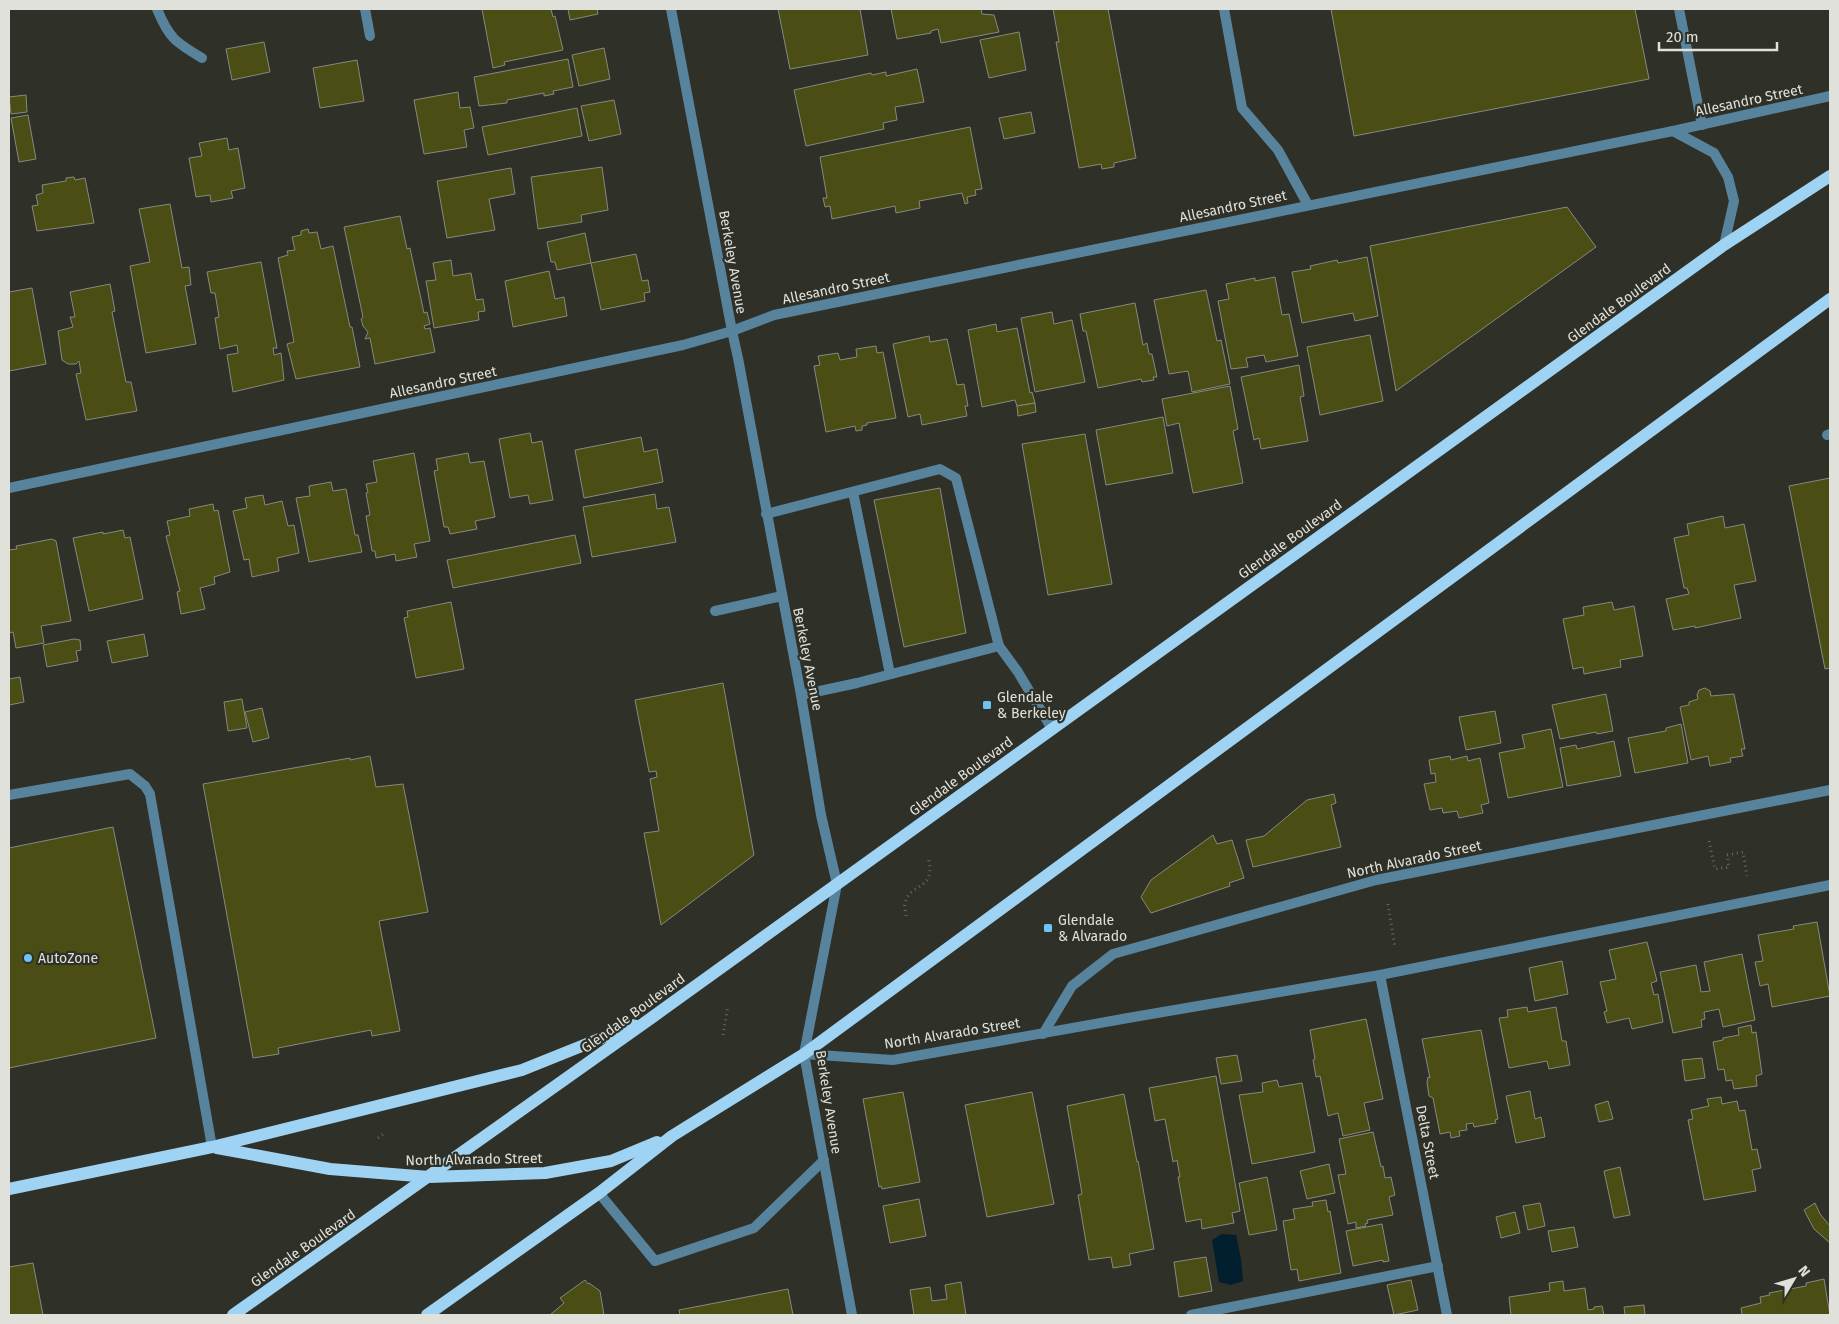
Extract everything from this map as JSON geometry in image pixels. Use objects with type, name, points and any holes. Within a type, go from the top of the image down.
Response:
[{"type":"main road","name":"Glendale Boulevard","points":[[233,1315],[654,1016],[1724,245],[1830,176]]},
{"type":"main road","points":[[427,1315],[599,1193],[672,1136],[804,1054],[1830,299]]},
{"type":"main road","name":"North Alvarado Street","points":[[9,1189],[212,1147],[522,1070],[654,1016]]},
{"type":"main road","name":"North Alvarado Street","points":[[212,1147],[330,1169],[429,1177],[545,1174],[611,1160],[672,1136]]},
{"type":"street","points":[[157,9],[165,29],[180,45],[202,58]]},
{"type":"street","points":[[365,9],[370,36]]},
{"type":"street","name":"Berkeley Avenue","points":[[671,9],[801,695],[821,815],[837,884],[804,1054],[852,1315]]},
{"type":"street","points":[[1224,9],[1242,108],[1278,150],[1308,205]]},
{"type":"street","points":[[1680,9],[1702,125]]},
{"type":"street","name":"Allesandro Street","points":[[9,488],[683,345],[732,331],[774,315],[1674,131],[1830,96]]},
{"type":"street","points":[[1674,131],[1714,152],[1728,177],[1734,201],[1724,245]]},
{"type":"street","points":[[766,514],[940,469],[956,478],[999,646],[1018,672],[1052,729]]},
{"type":"street","points":[[853,492],[890,674]]},
{"type":"street","points":[[715,611],[782,596]]},
{"type":"street","points":[[801,695],[999,646]]},
{"type":"street","points":[[9,795],[130,774],[145,786],[150,794],[212,1147]]},
{"type":"street","name":"North Alvarado Street","points":[[1043,1034],[1072,986],[1113,954],[1383,879],[1830,790]]},
{"type":"street","name":"North Alvarado Street","points":[[804,1054],[893,1060],[1380,975],[1830,885]]},
{"type":"street","name":"Delta Street","points":[[1380,975],[1447,1315]]},
{"type":"street","points":[[599,1193],[655,1261],[754,1228],[824,1160]]},
{"type":"street","points":[[1191,1315],[1438,1266]]},
{"type":"path","points":[[1706,815],[1707,832],[1715,869],[1729,867],[1727,855],[1743,852],[1752,900]]},
{"type":"path","points":[[906,916],[905,903],[909,896],[931,874],[928,857]]},
{"type":"path","points":[[1383,879],[1398,971]]},
{"type":"path","points":[[723,1035],[728,1006]]},
{"type":"water","points":[[1222,1234],[1236,1235],[1241,1259],[1243,1281],[1231,1285],[1219,1282],[1212,1240]]},
{"type":"building","points":[[482,9],[551,9],[553,17],[555,16],[563,50],[504,62],[505,65],[493,68]]},
{"type":"building","points":[[568,9],[597,9],[598,14],[570,20]]},
{"type":"building","points":[[778,9],[860,9],[868,55],[790,69]]},
{"type":"building","points":[[891,9],[981,9],[982,14],[994,15],[999,32],[941,43],[938,29],[931,31],[931,33],[897,39]]},
{"type":"building","points":[[1053,9],[1108,9],[1136,158],[1114,163],[1114,167],[1102,169],[1101,164],[1079,168],[1056,42],[1059,42]]},
{"type":"building","points":[[1331,9],[1635,9],[1649,79],[1354,136]]},
{"type":"building","points":[[1019,32],[1026,70],[989,78],[980,40]]},
{"type":"building","points":[[264,42],[270,72],[232,80],[226,49]]},
{"type":"building","points":[[604,48],[610,79],[579,86],[572,55]]},
{"type":"building","points":[[568,59],[573,87],[553,91],[554,94],[544,96],[544,93],[507,100],[507,103],[479,106],[474,77]]},
{"type":"building","points":[[357,60],[364,101],[320,108],[313,68]]},
{"type":"building","points":[[917,69],[924,102],[895,107],[897,120],[883,123],[884,129],[806,146],[794,90],[871,73],[872,75],[886,72],[886,76]]},
{"type":"building","points":[[458,92],[460,108],[470,107],[474,128],[464,130],[467,147],[424,154],[414,100]]},
{"type":"building","points":[[26,95],[27,112],[11,114],[9,97]]},
{"type":"building","points":[[614,100],[621,134],[589,141],[581,106]]},
{"type":"building","points":[[577,108],[582,136],[488,155],[482,127]]},
{"type":"building","points":[[1031,112],[1035,133],[1004,139],[999,118]]},
{"type":"building","points":[[28,115],[36,159],[19,162],[11,118]]},
{"type":"building","points":[[970,127],[982,189],[975,190],[976,195],[967,197],[968,203],[965,204],[962,193],[919,201],[920,208],[896,213],[895,206],[832,219],[830,206],[825,207],[823,198],[827,198],[820,157]]},
{"type":"building","points":[[227,138],[229,150],[238,148],[245,188],[231,191],[233,198],[211,202],[210,195],[196,197],[189,158],[202,156],[199,143]]},
{"type":"building","points":[[602,167],[608,210],[581,215],[582,222],[538,229],[531,177]]},
{"type":"building","points":[[511,168],[515,194],[489,199],[495,230],[447,238],[437,181]]},
{"type":"building","points":[[74,177],[75,180],[85,178],[94,223],[37,231],[32,206],[38,205],[36,195],[43,193],[42,185],[66,181],[66,178]]},
{"type":"building","points":[[170,204],[182,268],[189,267],[191,285],[185,286],[196,344],[146,353],[130,266],[150,262],[139,209]]},
{"type":"building","points":[[1567,207],[1596,247],[1396,391],[1370,246]]},
{"type":"building","points":[[400,216],[407,249],[410,248],[424,313],[427,312],[430,324],[424,326],[425,329],[430,328],[435,352],[375,364],[370,338],[365,339],[368,332],[363,326],[361,319],[363,317],[344,227]]},
{"type":"building","points":[[308,229],[309,233],[317,232],[321,249],[333,246],[360,367],[296,379],[287,344],[294,342],[278,258],[288,255],[287,251],[295,250],[292,237],[301,235],[301,231]]},
{"type":"building","points":[[585,233],[591,263],[557,270],[555,262],[551,262],[547,242]]},
{"type":"building","points":[[636,254],[642,281],[648,280],[650,292],[644,293],[645,301],[601,310],[591,263]]},
{"type":"building","points":[[1367,257],[1378,316],[1355,321],[1353,313],[1302,323],[1292,272],[1311,269],[1310,266],[1337,260],[1338,263]]},
{"type":"building","points":[[451,260],[453,276],[471,273],[476,300],[483,299],[485,311],[478,312],[479,320],[434,328],[426,281],[436,280],[433,263]]},
{"type":"building","points":[[261,262],[277,348],[273,348],[274,355],[281,353],[284,380],[233,392],[227,355],[238,353],[237,345],[220,349],[215,318],[219,317],[215,293],[211,293],[207,272]]},
{"type":"building","points":[[549,271],[555,299],[564,297],[567,316],[513,327],[505,281]]},
{"type":"building","points":[[1275,277],[1282,315],[1289,314],[1298,356],[1266,362],[1264,355],[1246,358],[1248,367],[1231,369],[1218,301],[1229,299],[1226,284],[1255,278],[1255,281]]},
{"type":"building","points":[[110,284],[115,311],[112,312],[126,382],[131,382],[137,411],[86,420],[76,374],[81,373],[79,361],[76,364],[68,364],[62,360],[58,331],[73,327],[70,317],[75,317],[70,292]]},
{"type":"building","points":[[32,288],[46,364],[9,371],[9,292]]},
{"type":"building","points":[[1206,290],[1217,341],[1221,340],[1230,384],[1192,392],[1188,371],[1169,374],[1154,300]]},
{"type":"building","points":[[1135,303],[1143,345],[1147,343],[1149,354],[1152,354],[1157,377],[1153,377],[1154,380],[1142,382],[1141,379],[1098,388],[1086,331],[1083,331],[1080,314]]},
{"type":"building","points":[[1052,312],[1054,324],[1072,320],[1085,382],[1035,392],[1021,318]]},
{"type":"building","points":[[996,324],[997,332],[1017,328],[1030,393],[1032,392],[1035,403],[1017,406],[1015,400],[982,407],[968,330]]},
{"type":"building","points":[[1370,335],[1383,401],[1320,415],[1307,347]]},
{"type":"building","points":[[929,336],[930,342],[947,339],[957,385],[964,384],[968,406],[965,406],[967,416],[922,425],[920,414],[908,417],[893,344]]},
{"type":"building","points":[[876,346],[877,353],[883,352],[896,418],[867,423],[867,425],[862,426],[862,430],[856,431],[855,426],[826,432],[814,366],[820,365],[818,356],[838,353],[840,360],[857,357],[856,349]]},
{"type":"building","points":[[1299,365],[1304,396],[1300,397],[1308,441],[1261,449],[1259,438],[1254,440],[1241,377]]},
{"type":"building","points":[[1230,386],[1238,429],[1233,431],[1243,483],[1193,493],[1179,423],[1167,426],[1162,399]]},
{"type":"building","points":[[1035,403],[1036,412],[1018,416],[1017,406]]},
{"type":"building","points":[[1163,417],[1173,473],[1106,485],[1096,430]]},
{"type":"building","points":[[530,433],[532,443],[542,441],[553,500],[530,504],[528,495],[510,498],[499,439]]},
{"type":"building","points":[[1085,434],[1112,584],[1048,595],[1022,444]]},
{"type":"building","points":[[641,437],[644,452],[657,449],[663,482],[584,498],[575,450]]},
{"type":"building","points":[[414,453],[430,541],[414,544],[417,557],[396,561],[395,554],[376,558],[375,551],[372,551],[366,516],[370,515],[366,484],[377,482],[373,461]]},
{"type":"building","points":[[468,453],[470,463],[484,461],[495,517],[475,521],[477,529],[450,534],[448,527],[444,527],[434,471],[438,470],[436,459]]},
{"type":"building","points":[[1830,478],[1830,668],[1825,669],[1789,486]]},
{"type":"building","points":[[331,482],[333,491],[346,489],[355,535],[358,535],[362,552],[309,562],[296,498],[310,496],[309,486]]},
{"type":"building","points":[[940,488],[966,633],[904,647],[874,500]]},
{"type":"building","points":[[655,494],[657,509],[669,507],[676,542],[592,557],[583,507]]},
{"type":"building","points":[[263,495],[265,505],[282,501],[288,526],[294,525],[299,553],[277,558],[279,571],[252,577],[249,559],[244,560],[233,511],[247,508],[245,498]]},
{"type":"building","points":[[213,504],[214,511],[218,510],[230,572],[214,577],[215,584],[200,588],[205,609],[181,614],[177,592],[180,591],[166,536],[170,535],[167,521],[190,516],[189,509]]},
{"type":"building","points":[[1723,516],[1725,528],[1744,524],[1756,581],[1734,585],[1741,618],[1695,628],[1695,626],[1673,630],[1666,599],[1689,594],[1687,588],[1684,588],[1674,538],[1689,535],[1687,524]]},
{"type":"building","points":[[123,530],[125,538],[130,537],[143,599],[89,611],[73,538]]},
{"type":"building","points":[[575,535],[581,563],[453,588],[447,560]]},
{"type":"building","points":[[52,539],[56,541],[71,621],[41,626],[44,643],[16,648],[13,632],[9,633],[9,550],[17,549],[16,546]]},
{"type":"building","points":[[451,602],[464,669],[416,678],[404,618],[408,617],[407,611]]},
{"type":"building","points":[[1612,602],[1614,610],[1634,606],[1643,656],[1620,660],[1621,667],[1584,674],[1583,667],[1573,669],[1563,619],[1584,615],[1583,607]]},
{"type":"building","points":[[144,634],[148,656],[112,663],[107,641]]},
{"type":"building","points":[[74,639],[80,640],[81,650],[76,651],[78,661],[47,667],[43,645]]},
{"type":"building","points":[[20,677],[24,702],[9,705],[9,679]]},
{"type":"building","points":[[723,683],[754,855],[661,925],[644,833],[659,831],[650,779],[657,777],[656,771],[649,772],[635,700]]},
{"type":"building","points":[[1705,688],[1710,691],[1711,696],[1734,694],[1745,749],[1741,749],[1743,756],[1730,758],[1731,762],[1710,766],[1708,756],[1691,760],[1680,707],[1689,705],[1689,702],[1698,699],[1699,690]]},
{"type":"building","points":[[1606,694],[1613,731],[1597,734],[1596,732],[1560,739],[1552,705]]},
{"type":"building","points":[[242,699],[247,728],[228,731],[224,702]]},
{"type":"building","points":[[262,708],[269,738],[253,742],[245,712]]},
{"type":"building","points":[[1495,711],[1501,743],[1466,750],[1459,717]]},
{"type":"building","points":[[1681,724],[1688,763],[1635,773],[1628,738],[1666,731],[1666,728]]},
{"type":"building","points":[[1551,729],[1563,787],[1508,798],[1499,753],[1525,748],[1522,735]]},
{"type":"building","points":[[1614,741],[1621,776],[1567,786],[1560,748],[1576,745],[1577,749]]},
{"type":"building","points":[[370,756],[376,787],[403,784],[428,912],[379,921],[400,1031],[372,1036],[371,1030],[278,1048],[279,1054],[253,1058],[203,784]]},
{"type":"building","points":[[1450,756],[1451,760],[1467,756],[1468,761],[1480,758],[1489,803],[1481,805],[1483,813],[1459,818],[1457,811],[1443,813],[1442,808],[1430,810],[1424,784],[1436,782],[1435,773],[1431,774],[1429,760]]},
{"type":"building","points":[[1334,794],[1336,803],[1331,805],[1341,847],[1253,867],[1246,840],[1264,836],[1307,800]]},
{"type":"building","points":[[113,827],[156,1038],[9,1068],[9,848]]},
{"type":"building","points":[[1213,835],[1217,844],[1232,840],[1244,878],[1229,883],[1230,886],[1151,913],[1141,897],[1151,880]]},
{"type":"building","points":[[1817,922],[1830,996],[1772,1007],[1768,984],[1760,986],[1755,962],[1763,961],[1758,935],[1794,929],[1793,926]]},
{"type":"building","points":[[1647,942],[1657,981],[1651,983],[1654,995],[1658,994],[1663,1022],[1632,1029],[1629,1018],[1607,1023],[1604,1012],[1607,1011],[1600,982],[1616,979],[1609,950]]},
{"type":"building","points":[[1742,954],[1755,1020],[1723,1027],[1719,1009],[1704,1012],[1705,1019],[1701,1020],[1702,1027],[1673,1033],[1660,972],[1696,965],[1701,992],[1710,991],[1704,962]]},
{"type":"building","points":[[1562,961],[1568,994],[1535,1001],[1529,968]]},
{"type":"building","points":[[1527,1007],[1528,1012],[1556,1007],[1562,1041],[1566,1041],[1570,1065],[1549,1069],[1547,1061],[1509,1068],[1499,1018],[1508,1017],[1507,1010]]},
{"type":"building","points":[[1366,1019],[1383,1099],[1364,1103],[1370,1130],[1343,1136],[1338,1113],[1328,1116],[1320,1076],[1316,1077],[1310,1030]]},
{"type":"building","points":[[1751,1025],[1752,1033],[1756,1032],[1762,1074],[1756,1076],[1757,1086],[1734,1089],[1732,1080],[1726,1081],[1724,1069],[1718,1070],[1713,1042],[1739,1035],[1738,1028]]},
{"type":"building","points":[[1481,1030],[1498,1119],[1495,1120],[1496,1123],[1474,1127],[1473,1123],[1466,1124],[1467,1130],[1459,1131],[1460,1136],[1451,1138],[1450,1132],[1440,1134],[1433,1098],[1429,1096],[1427,1082],[1428,1077],[1430,1078],[1422,1039]]},
{"type":"building","points":[[1237,1055],[1242,1081],[1221,1084],[1216,1058]]},
{"type":"building","points":[[1702,1058],[1705,1078],[1685,1081],[1682,1060]]},
{"type":"building","points":[[1216,1076],[1240,1211],[1232,1213],[1234,1223],[1202,1229],[1201,1219],[1186,1222],[1177,1160],[1173,1162],[1165,1119],[1155,1121],[1149,1088]]},
{"type":"building","points":[[1277,1080],[1279,1087],[1302,1083],[1315,1152],[1252,1164],[1239,1095],[1263,1092],[1262,1083]]},
{"type":"building","points":[[1530,1091],[1535,1119],[1541,1117],[1545,1137],[1516,1143],[1506,1096]]},
{"type":"building","points":[[903,1092],[920,1182],[882,1189],[881,1186],[879,1187],[863,1099]]},
{"type":"building","points":[[1032,1092],[1054,1204],[987,1217],[965,1105]]},
{"type":"building","points":[[1124,1094],[1154,1249],[1129,1254],[1131,1265],[1113,1268],[1111,1257],[1089,1260],[1078,1195],[1082,1194],[1067,1106]]},
{"type":"building","points":[[1721,1097],[1722,1104],[1737,1101],[1739,1111],[1745,1110],[1752,1150],[1757,1149],[1761,1168],[1752,1170],[1756,1191],[1704,1200],[1688,1120],[1693,1119],[1691,1110],[1709,1106],[1707,1099]]},
{"type":"building","points":[[1608,1101],[1613,1119],[1599,1122],[1595,1105]]},
{"type":"building","points":[[1373,1132],[1385,1178],[1391,1177],[1395,1195],[1389,1197],[1393,1215],[1367,1220],[1366,1226],[1356,1228],[1356,1222],[1348,1224],[1338,1175],[1346,1174],[1339,1139]]},
{"type":"building","points":[[1329,1164],[1335,1193],[1307,1199],[1300,1171]]},
{"type":"building","points":[[1620,1167],[1630,1215],[1614,1218],[1604,1171]]},
{"type":"building","points":[[1267,1177],[1277,1230],[1249,1235],[1239,1183]]},
{"type":"building","points":[[919,1199],[926,1236],[890,1243],[883,1206]]},
{"type":"building","points":[[1326,1200],[1328,1212],[1330,1211],[1341,1273],[1299,1281],[1297,1269],[1291,1270],[1283,1221],[1295,1219],[1293,1209],[1313,1206],[1312,1202]]},
{"type":"building","points":[[1540,1203],[1545,1226],[1528,1230],[1523,1206]]},
{"type":"building","points":[[1815,1203],[1820,1214],[1830,1226],[1830,1243],[1814,1229],[1804,1210]]},
{"type":"building","points":[[1515,1212],[1520,1233],[1501,1238],[1496,1217]]},
{"type":"building","points":[[1382,1224],[1389,1261],[1383,1262],[1383,1260],[1353,1266],[1346,1231]]},
{"type":"building","points":[[1574,1227],[1578,1247],[1552,1252],[1548,1231]]},
{"type":"building","points":[[1206,1257],[1212,1291],[1179,1297],[1174,1262]]},
{"type":"building","points":[[33,1263],[43,1315],[9,1315],[9,1267]]},
{"type":"building","points":[[1824,1279],[1830,1315],[1742,1315],[1741,1308],[1761,1303],[1760,1297],[1770,1295],[1769,1293],[1806,1286],[1806,1283]]},
{"type":"building","points":[[585,1280],[600,1291],[604,1315],[550,1315],[564,1303],[560,1298]]},
{"type":"building","points":[[1411,1280],[1418,1310],[1394,1315],[1387,1285]]},
{"type":"building","points":[[1563,1281],[1564,1291],[1585,1288],[1588,1310],[1602,1306],[1604,1315],[1511,1315],[1509,1297],[1550,1291],[1549,1283]]},
{"type":"building","points":[[961,1282],[966,1315],[914,1315],[910,1290],[930,1287],[932,1301],[947,1299],[945,1285]]},
{"type":"building","points":[[788,1289],[793,1315],[680,1315],[679,1310]]},
{"type":"building","points":[[1644,1305],[1645,1315],[1625,1315],[1624,1307]]},
{"type":"place","name":"Glendale & Berkeley","points":[[987,705]]},
{"type":"place","name":"Glendale & Alvarado","points":[[1048,928]]},
{"type":"place","name":"AutoZone","points":[[28,958]]}]
